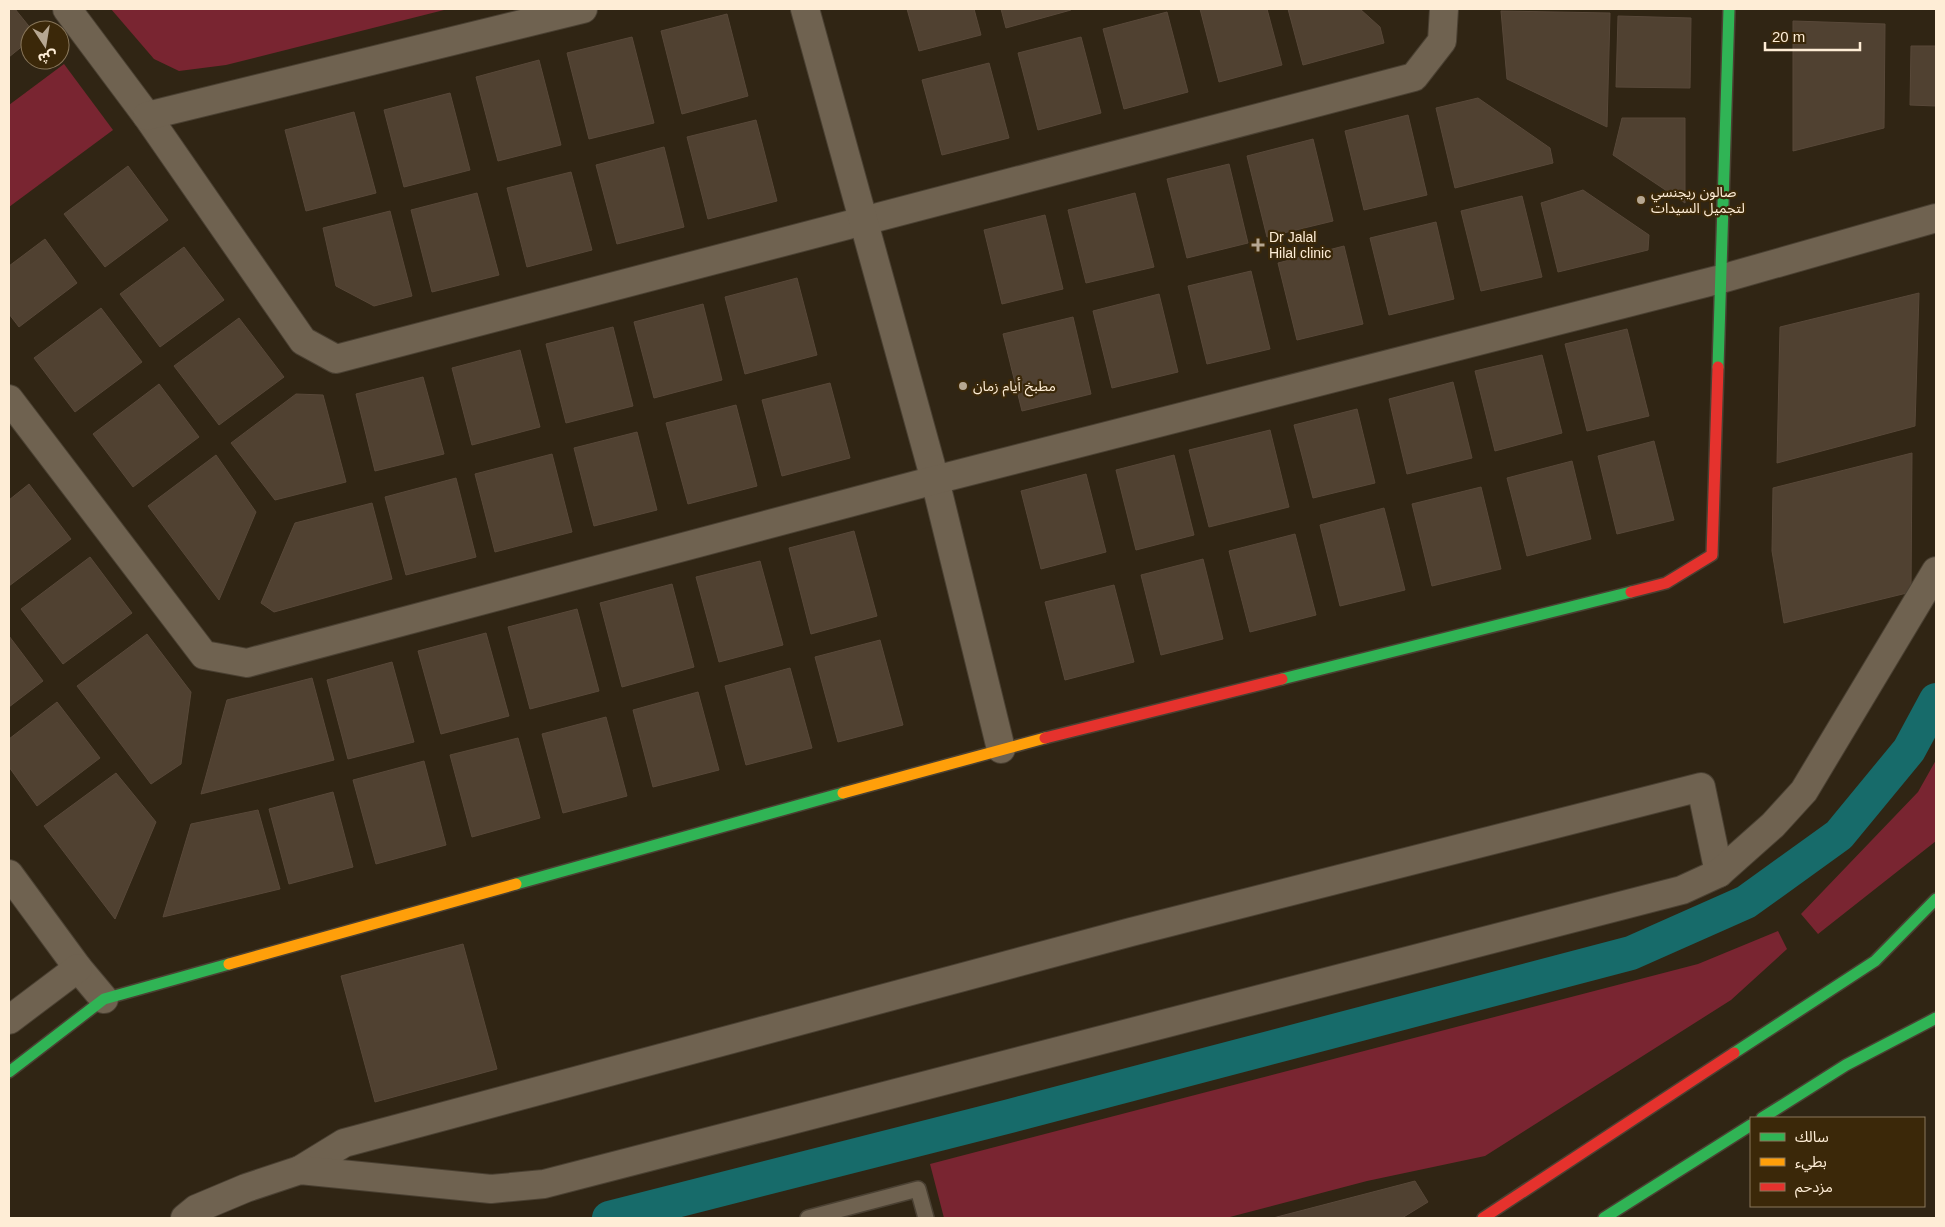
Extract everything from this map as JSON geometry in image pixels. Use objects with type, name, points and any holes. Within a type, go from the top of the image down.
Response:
[{"type":"main road","points":[[9,1072],[104,999],[1001,749],[1666,583],[1712,555],[1728,9]]},
{"type":"main road","points":[[1482,1218],[1875,962],[1936,899]]},
{"type":"main road","points":[[1764,1117],[1846,1065],[1936,1018]]},
{"type":"main road","points":[[1604,1218],[1750,1126]]},
{"type":"street","points":[[67,9],[147,116],[303,341],[336,359],[1414,77],[1442,41],[1444,9]]},
{"type":"street","points":[[147,116],[583,9]]},
{"type":"street","points":[[805,9],[935,480],[1001,749]]},
{"type":"street","points":[[9,399],[204,655],[247,663],[935,480],[1721,279],[1936,218]]},
{"type":"street","points":[[300,1170],[491,1189],[544,1184],[1682,890],[1720,873],[1773,825],[1804,791],[1936,571]]},
{"type":"street","points":[[185,1218],[196,1209],[246,1188],[300,1170],[344,1143],[1122,934],[1701,787],[1720,873]]},
{"type":"street","points":[[9,874],[78,968],[104,999]]},
{"type":"street","points":[[9,1020],[78,968]]},
{"type":"lane","points":[[808,1218],[918,1189],[926,1218]]},
{"type":"shaded area","points":[[111,9],[448,9],[226,65],[179,71],[154,59]]},
{"type":"shaded area","points":[[56,70],[68,70],[113,130],[9,207],[9,105]]},
{"type":"shaded area","points":[[1936,760],[1936,841],[1818,934],[1801,914],[1918,792]]},
{"type":"shaded area","points":[[1778,931],[1787,949],[1731,1000],[1485,1156],[1367,1181],[1226,1218],[944,1218],[930,1164],[1698,964]]},
{"type":"building","points":[[9,9],[15,9],[24,20],[20,20],[20,48],[9,57]]},
{"type":"building","points":[[907,9],[974,9],[981,35],[919,51]]},
{"type":"building","points":[[1001,9],[1070,9],[1071,10],[1006,28]]},
{"type":"building","points":[[1200,9],[1267,9],[1282,65],[1219,82]]},
{"type":"building","points":[[1288,9],[1360,9],[1380,27],[1384,43],[1303,65]]},
{"type":"building","points":[[1501,11],[1610,13],[1607,127],[1507,79]]},
{"type":"building","points":[[1167,12],[1188,92],[1124,109],[1103,29]]},
{"type":"building","points":[[727,14],[748,96],[682,114],[661,31]]},
{"type":"building","points":[[1618,16],[1691,18],[1690,88],[1616,87]]},
{"type":"building","points":[[1793,21],[1885,24],[1884,128],[1793,151]]},
{"type":"building","points":[[632,37],[654,123],[589,139],[567,53]]},
{"type":"building","points":[[1081,37],[1101,113],[1038,130],[1018,53]]},
{"type":"building","points":[[1911,46],[1936,46],[1936,106],[1910,105]]},
{"type":"building","points":[[539,60],[561,145],[498,161],[476,77]]},
{"type":"building","points":[[989,63],[1009,138],[942,155],[922,80]]},
{"type":"building","points":[[450,93],[470,170],[404,187],[384,110]]},
{"type":"building","points":[[1478,98],[1550,148],[1553,163],[1455,188],[1436,108]]},
{"type":"building","points":[[354,112],[376,193],[306,211],[285,130]]},
{"type":"building","points":[[1408,115],[1427,195],[1364,210],[1345,131]]},
{"type":"building","points":[[1622,118],[1685,118],[1685,203],[1613,155]]},
{"type":"building","points":[[756,120],[777,201],[708,219],[687,137]]},
{"type":"building","points":[[1313,139],[1333,221],[1267,237],[1247,156]]},
{"type":"building","points":[[664,147],[684,227],[617,244],[596,165]]},
{"type":"building","points":[[1229,164],[1248,243],[1187,258],[1167,179]]},
{"type":"building","points":[[128,166],[168,220],[105,267],[64,214]]},
{"type":"building","points":[[571,172],[592,250],[527,267],[507,188]]},
{"type":"building","points":[[1583,190],[1649,235],[1648,250],[1558,272],[1541,203]]},
{"type":"building","points":[[477,193],[499,275],[432,292],[411,210]]},
{"type":"building","points":[[1135,193],[1154,267],[1086,283],[1068,210]]},
{"type":"building","points":[[1522,196],[1542,277],[1481,291],[1461,211]]},
{"type":"building","points":[[390,211],[412,296],[374,306],[336,286],[323,228]]},
{"type":"building","points":[[1045,215],[1063,289],[1002,304],[984,230]]},
{"type":"building","points":[[1436,222],[1454,299],[1389,315],[1370,238]]},
{"type":"building","points":[[45,239],[77,283],[19,327],[9,314],[9,266]]},
{"type":"building","points":[[1344,246],[1363,324],[1297,340],[1278,263]]},
{"type":"building","points":[[184,247],[224,300],[160,347],[120,294]]},
{"type":"building","points":[[1251,271],[1270,349],[1207,364],[1188,286]]},
{"type":"building","points":[[797,278],[817,355],[745,374],[725,297]]},
{"type":"building","points":[[1919,293],[1915,426],[1777,463],[1780,327]]},
{"type":"building","points":[[1159,294],[1178,372],[1112,388],[1093,311]]},
{"type":"building","points":[[703,304],[722,380],[654,398],[634,322]]},
{"type":"building","points":[[101,308],[142,362],[75,412],[34,358]]},
{"type":"building","points":[[1073,317],[1091,394],[1022,411],[1003,334]]},
{"type":"building","points":[[239,318],[284,377],[219,425],[174,366]]},
{"type":"building","points":[[613,327],[633,406],[566,423],[546,344]]},
{"type":"building","points":[[1627,329],[1649,416],[1587,431],[1565,344]]},
{"type":"building","points":[[520,350],[540,427],[472,445],[452,368]]},
{"type":"building","points":[[1542,355],[1562,433],[1495,451],[1475,371]]},
{"type":"building","points":[[423,377],[444,454],[375,471],[356,394]]},
{"type":"building","points":[[1453,382],[1472,458],[1407,474],[1389,399]]},
{"type":"building","points":[[830,383],[850,458],[782,476],[762,400]]},
{"type":"building","points":[[159,384],[199,437],[133,487],[93,434]]},
{"type":"building","points":[[296,394],[323,395],[346,482],[275,500],[231,443]]},
{"type":"building","points":[[736,405],[757,486],[688,504],[666,423]]},
{"type":"building","points":[[1357,409],[1375,483],[1313,498],[1294,425]]},
{"type":"building","points":[[1270,430],[1289,507],[1209,527],[1189,450]]},
{"type":"building","points":[[637,432],[657,510],[594,526],[574,448]]},
{"type":"building","points":[[1654,441],[1674,520],[1617,534],[1598,456]]},
{"type":"building","points":[[1912,453],[1911,592],[1784,623],[1772,551],[1773,488]]},
{"type":"building","points":[[552,454],[572,532],[495,552],[475,474]]},
{"type":"building","points":[[216,455],[256,512],[219,600],[148,506]]},
{"type":"building","points":[[1174,455],[1194,535],[1136,550],[1116,470]]},
{"type":"building","points":[[1572,461],[1591,539],[1527,556],[1507,478]]},
{"type":"building","points":[[1086,474],[1106,552],[1041,569],[1021,491]]},
{"type":"building","points":[[456,478],[476,557],[406,575],[385,497]]},
{"type":"building","points":[[29,484],[71,539],[9,586],[9,500]]},
{"type":"building","points":[[1481,487],[1501,569],[1432,586],[1412,504]]},
{"type":"building","points":[[372,503],[392,579],[274,612],[261,603],[295,523]]},
{"type":"building","points":[[1384,508],[1405,590],[1340,606],[1320,525]]},
{"type":"building","points":[[854,531],[877,616],[811,634],[789,548]]},
{"type":"building","points":[[1295,534],[1316,615],[1250,632],[1229,551]]},
{"type":"building","points":[[90,557],[132,613],[63,664],[21,609]]},
{"type":"building","points":[[1203,559],[1223,639],[1161,655],[1141,575]]},
{"type":"building","points":[[760,561],[783,645],[719,662],[696,577]]},
{"type":"building","points":[[672,584],[694,667],[622,687],[600,603]]},
{"type":"building","points":[[1114,585],[1134,662],[1065,680],[1045,602]]},
{"type":"building","points":[[577,609],[599,691],[530,709],[508,627]]},
{"type":"building","points":[[486,633],[509,716],[441,734],[418,651]]},
{"type":"building","points":[[147,634],[191,692],[181,764],[151,784],[77,686]]},
{"type":"building","points":[[9,636],[43,681],[9,707]]},
{"type":"building","points":[[880,640],[903,725],[838,742],[815,657]]},
{"type":"building","points":[[392,662],[414,742],[348,759],[327,680]]},
{"type":"building","points":[[790,668],[812,748],[746,765],[725,686]]},
{"type":"building","points":[[312,678],[334,760],[201,794],[227,700]]},
{"type":"building","points":[[698,692],[719,770],[653,787],[633,710]]},
{"type":"building","points":[[57,702],[100,758],[37,806],[9,767],[9,739]]},
{"type":"building","points":[[606,717],[627,796],[563,813],[542,734]]},
{"type":"building","points":[[518,738],[540,818],[472,837],[450,755]]},
{"type":"building","points":[[424,761],[446,845],[376,864],[353,780]]},
{"type":"building","points":[[116,773],[156,822],[115,919],[44,826]]},
{"type":"building","points":[[333,792],[353,867],[289,884],[269,809]]},
{"type":"building","points":[[258,810],[280,889],[163,917],[191,824]]},
{"type":"building","points":[[463,944],[497,1069],[375,1102],[341,976]]},
{"type":"building","points":[[1415,1181],[1428,1202],[1402,1218],[1273,1218]]},
{"type":"waterway","points":[[609,1218],[1010,1116],[1631,953],[1746,902],[1839,835],[1909,750],[1936,700]]},
{"type":"traffic: fast","points":[[1718,367],[1729,9]]},
{"type":"traffic: fast","points":[[1282,679],[1631,592]]},
{"type":"traffic: fast","points":[[516,884],[843,793]]},
{"type":"traffic: fast","points":[[1734,1053],[1875,961],[1936,899]]},
{"type":"traffic: fast","points":[[9,1072],[104,999],[229,964]]},
{"type":"traffic: fast","points":[[1764,1117],[1846,1065],[1936,1018]]},
{"type":"traffic: fast","points":[[1604,1218],[1750,1126]]},
{"type":"traffic: slow","points":[[843,793],[1045,738]]},
{"type":"traffic: slow","points":[[229,964],[516,884]]},
{"type":"traffic: jam","points":[[1631,592],[1666,583],[1712,555],[1718,367]]},
{"type":"traffic: jam","points":[[1045,738],[1282,679]]},
{"type":"traffic: jam","points":[[1483,1218],[1734,1053]]},
{"type":"place","name":"صالون ريجنسي لتجميل السيدات","points":[[1641,200]]},
{"type":"place","name":"Dr Jalal Hilal clinic","points":[[1258,245]]},
{"type":"place","name":"مطبخ أيام زمان","points":[[963,386]]}]
